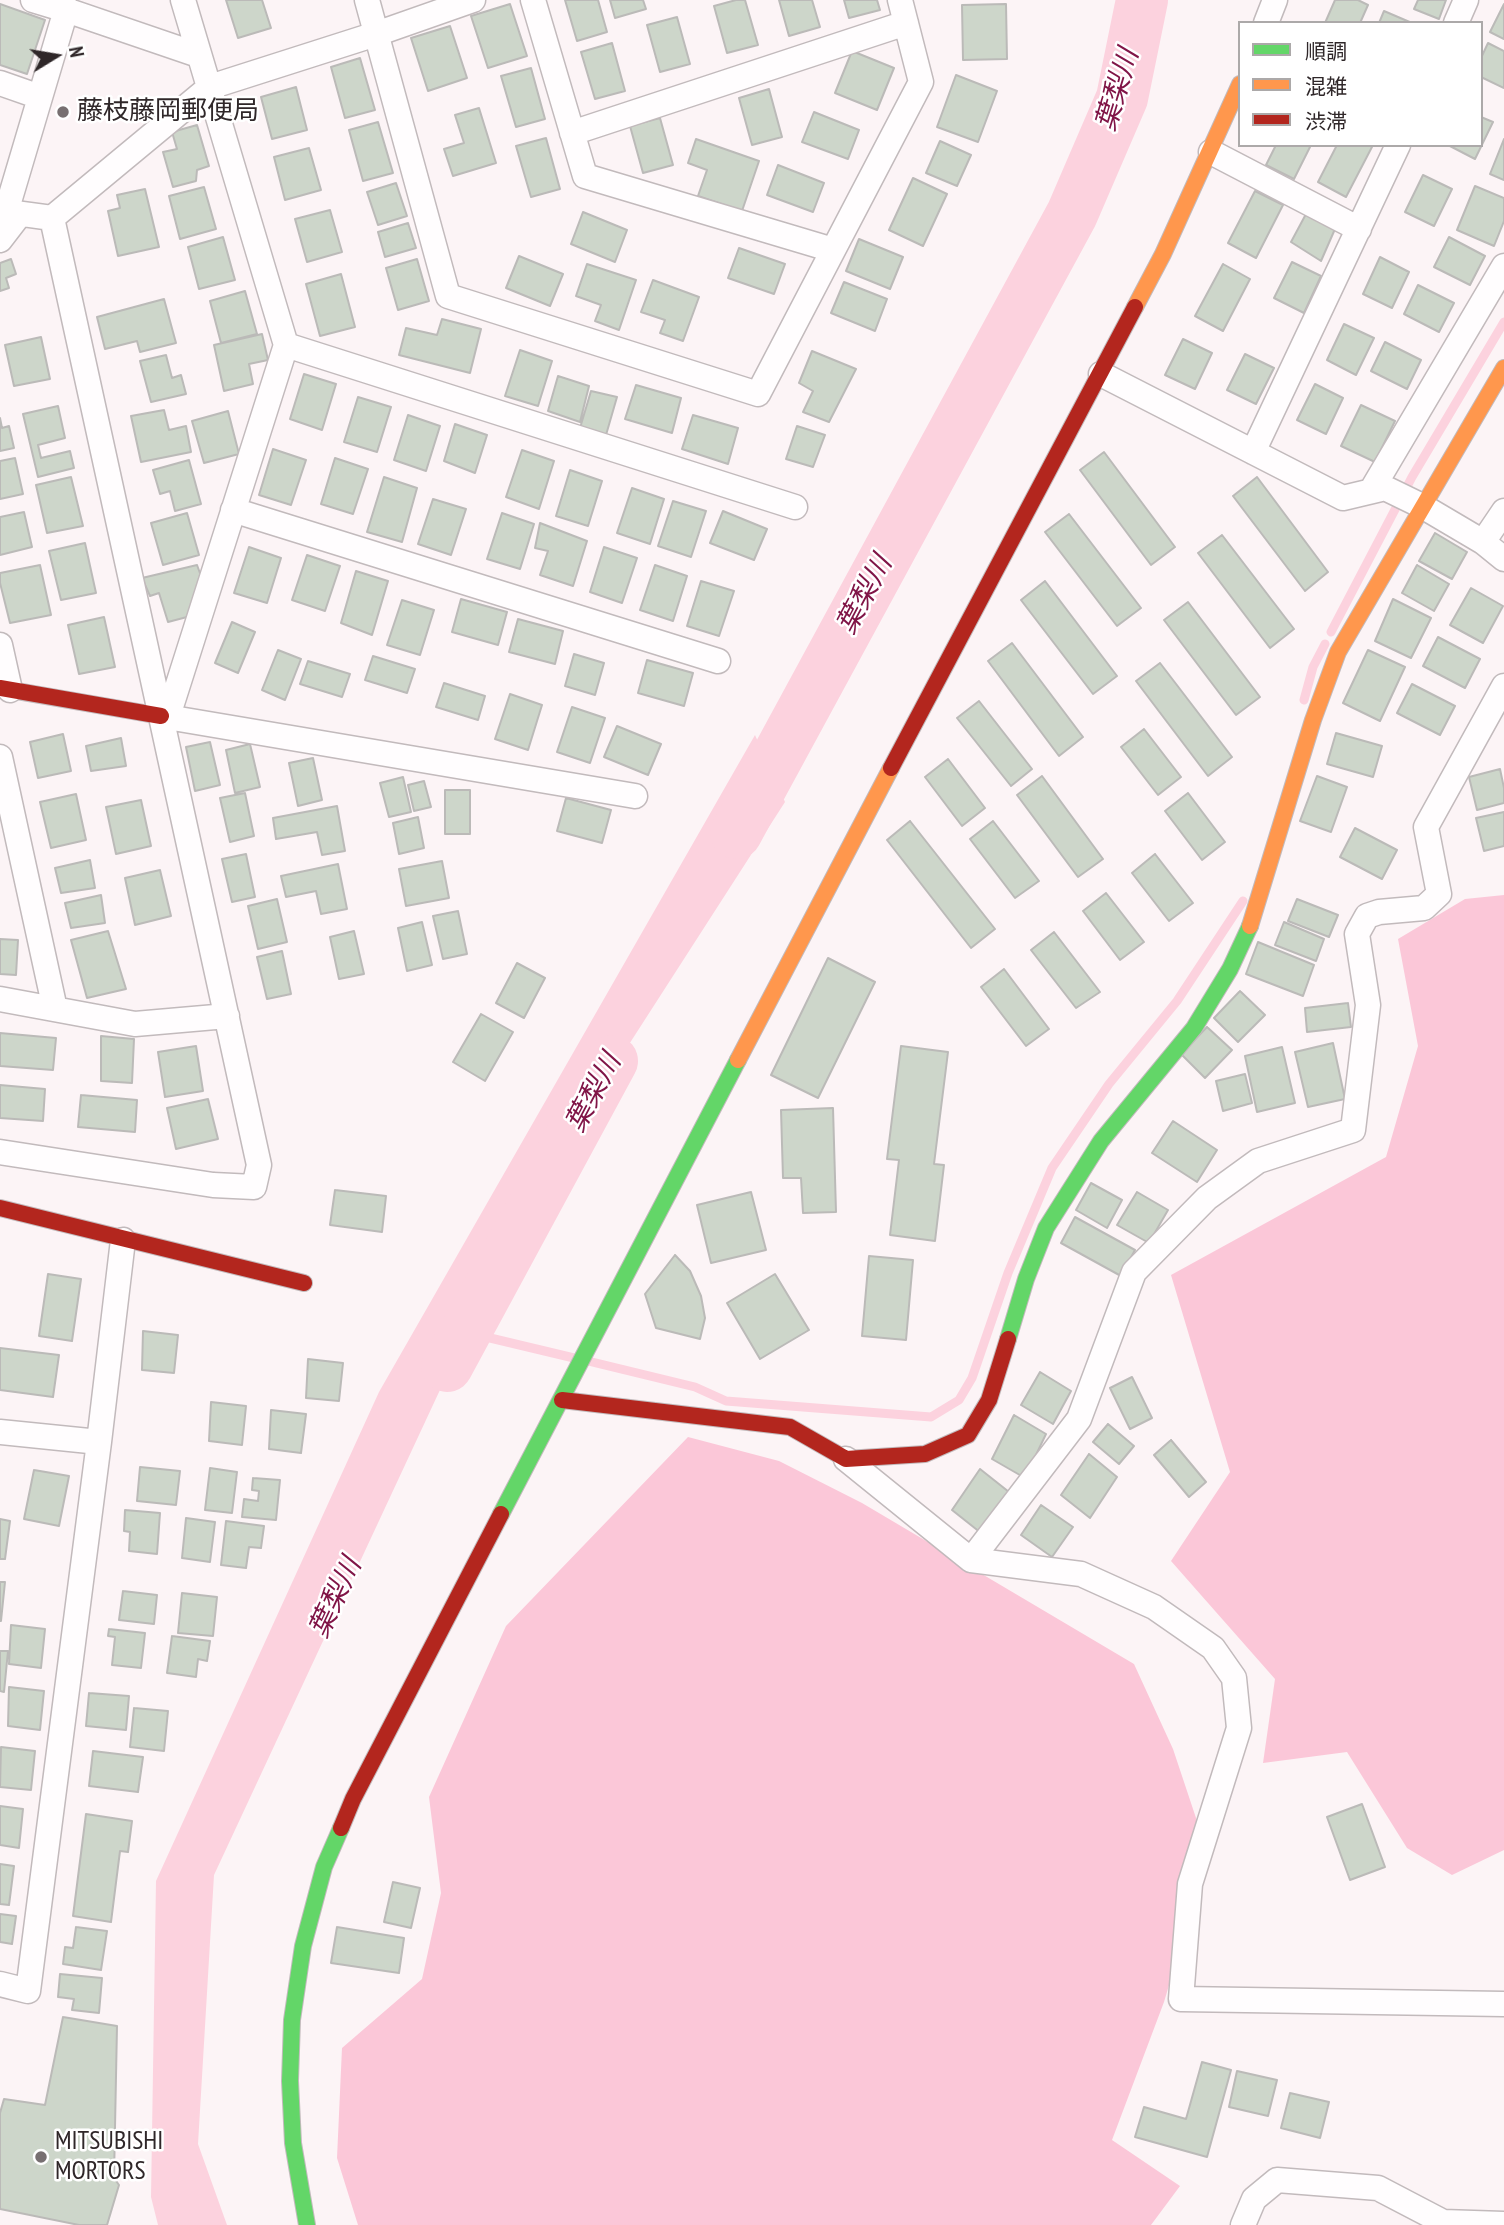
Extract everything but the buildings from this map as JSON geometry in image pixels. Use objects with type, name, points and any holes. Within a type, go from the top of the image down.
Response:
[{"type":"street","points":[[33,0],[64,5],[198,55]]},
{"type":"street","points":[[165,716],[286,345],[183,0]]},
{"type":"street","points":[[367,0],[448,296],[758,394],[921,82],[903,11],[572,133]]},
{"type":"street","points":[[9,212],[52,218],[210,87],[472,0]]},
{"type":"street","points":[[533,0],[584,176],[834,250]]},
{"type":"street","points":[[1267,21],[1275,0]]},
{"type":"street","points":[[1457,21],[1466,0]]},
{"type":"street","points":[[0,240],[64,5]]},
{"type":"street","points":[[0,83],[40,97]]},
{"type":"street","points":[[307,2225],[293,2143],[290,2081],[292,2020],[303,1946],[324,1867],[353,1799],[854,838],[1101,374],[1163,254],[1238,89]]},
{"type":"street","points":[[1253,452],[1397,147]]},
{"type":"street","points":[[1210,152],[1359,229]]},
{"type":"street","points":[[0,1152],[214,1185],[254,1187],[259,1166],[165,716],[52,218]]},
{"type":"street","points":[[1371,491],[1504,266]]},
{"type":"street","points":[[286,345],[795,508]]},
{"type":"street","points":[[846,1458],[925,1454],[968,1435],[989,1400],[1026,1279],[1046,1228],[1101,1141],[1194,1028],[1230,969],[1254,917],[1313,720],[1338,652],[1504,368]]},
{"type":"street","points":[[1101,374],[1343,498],[1385,488],[1483,542],[1504,559]]},
{"type":"street","points":[[233,510],[718,661]]},
{"type":"street","points":[[1483,542],[1504,511]]},
{"type":"street","points":[[0,645],[5,689],[635,796]]},
{"type":"street","points":[[971,1560],[1079,1419],[1134,1272],[1207,1198],[1258,1161],[1353,1130],[1368,1005],[1357,934],[1367,916],[1379,912],[1424,908],[1439,894],[1426,827],[1504,686]]},
{"type":"street","points":[[0,757],[10,852],[55,1009]]},
{"type":"street","points":[[0,999],[135,1024],[227,1016]]},
{"type":"street","points":[[0,1208],[304,1283]]},
{"type":"street","points":[[0,1984],[28,1991],[123,1240]]},
{"type":"street","points":[[562,1400],[790,1427],[846,1458],[971,1560],[1081,1574],[1154,1607],[1213,1648],[1234,1678],[1239,1728],[1190,1884],[1181,1999],[1504,2004]]},
{"type":"street","points":[[0,1432],[99,1442]]},
{"type":"street","points":[[1243,2225],[1254,2199],[1277,2180],[1378,2188],[1443,2224],[1504,2224]]},
{"type":"shaded area","points":[[1504,895],[1504,1850],[1452,1875],[1407,1848],[1347,1752],[1263,1763],[1275,1679],[1171,1561],[1230,1472],[1171,1275],[1386,1157],[1418,1046],[1398,939],[1465,899]]},
{"type":"shaded area","points":[[688,1437],[779,1461],[862,1503],[1134,1664],[1173,1749],[1208,1854],[1164,2002],[1112,2140],[1180,2186],[1151,2225],[358,2225],[337,2158],[342,2048],[422,1979],[441,1893],[429,1797],[506,1626]]},
{"type":"water","points":[[755,735],[785,802],[579,1122],[480,1304],[214,1875],[198,2144],[227,2225],[158,2225],[151,2197],[156,1881],[379,1392]]},
{"type":"waterway","name":"葉梨川","points":[[736,833],[1072,214],[1122,98],[1142,0]]},
{"type":"waterway","points":[[1331,632],[1412,477],[1504,322]]},
{"type":"waterway","points":[[1304,700],[1313,667],[1325,644]]},
{"type":"waterway","points":[[588,1361],[695,1387],[726,1401],[931,1417],[959,1400],[972,1378],[1008,1273],[1052,1168],[1109,1084],[1177,1001],[1243,901]]},
{"type":"waterway","name":"葉梨川","points":[[447,1366],[612,1061]]},
{"type":"waterway","points":[[465,1332],[574,1358]]},
{"type":"traffic: fast","points":[[1008,1339],[1026,1279],[1046,1228],[1101,1141],[1194,1028],[1230,969],[1250,926]]},
{"type":"traffic: fast","points":[[501,1514],[738,1060]]},
{"type":"traffic: fast","points":[[307,2225],[293,2143],[290,2081],[292,2020],[303,1946],[324,1867],[341,1828]]},
{"type":"traffic: slow","points":[[1135,307],[1163,254],[1238,88]]},
{"type":"traffic: slow","points":[[1250,926],[1313,720],[1338,652],[1504,368]]},
{"type":"traffic: slow","points":[[738,1060],[891,768]]},
{"type":"traffic: jam","points":[[891,768],[1135,307]]},
{"type":"traffic: jam","points":[[0,688],[161,716]]},
{"type":"traffic: jam","points":[[0,1208],[304,1283]]},
{"type":"traffic: jam","points":[[562,1400],[790,1427],[846,1459],[925,1454],[968,1435],[989,1400],[1008,1339]]},
{"type":"traffic: jam","points":[[341,1828],[353,1799],[501,1514]]},
{"type":"place","name":"藤枝藤岡郵便局","points":[[63,112]]},
{"type":"place","name":"MITSUBISHI MORTORS","points":[[41,2157]]}]
